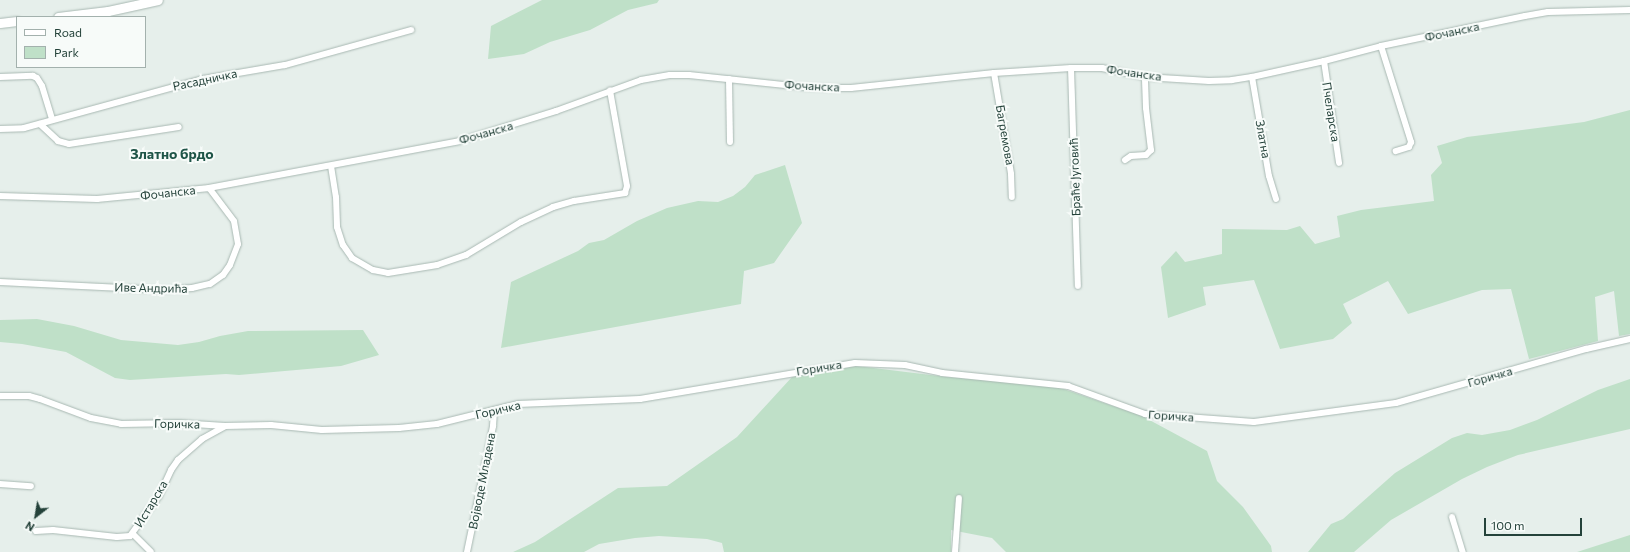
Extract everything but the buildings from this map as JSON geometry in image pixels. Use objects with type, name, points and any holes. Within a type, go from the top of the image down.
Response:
[{"type":"main road","points":[[66,16],[108,11],[158,0]]},
{"type":"main road","points":[[0,23],[16,21]]},
{"type":"street","name":"Фочанска","points":[[0,196],[96,198],[209,188],[331,166],[414,150],[480,135],[556,111],[641,80],[670,75],[729,79],[804,87],[851,88],[994,73],[1071,68],[1102,68],[1145,77],[1209,81],[1252,77],[1324,61],[1381,46],[1548,12],[1630,10]]},
{"type":"street","name":"Расадничка","points":[[0,129],[24,128],[203,79],[285,65],[411,30]]},
{"type":"street","points":[[1381,46],[1411,142],[1409,147],[1396,151]]},
{"type":"street","name":"Пчеларска","points":[[1324,61],[1339,163]]},
{"type":"street","name":"Браће Југовић","points":[[1071,68],[1078,286]]},
{"type":"street","name":"Багремова","points":[[994,73],[1011,174],[1012,197]]},
{"type":"street","points":[[0,77],[34,76],[37,78],[42,86],[52,120]]},
{"type":"street","points":[[1125,160],[1131,156],[1146,154],[1151,150],[1146,108],[1145,77]]},
{"type":"street","name":"Златна","points":[[1252,77],[1270,176],[1276,199]]},
{"type":"street","points":[[729,79],[730,142]]},
{"type":"street","points":[[331,166],[336,197],[337,227],[343,245],[352,258],[373,270],[388,273],[437,265],[466,255],[521,222],[552,207],[574,201],[625,193],[626,186],[610,91]]},
{"type":"street","points":[[40,124],[58,140],[73,144],[179,127]]},
{"type":"street","name":"Иве Андрића","points":[[0,282],[163,290],[192,288],[210,284],[223,275],[230,265],[238,244],[234,221],[209,188]]},
{"type":"street","name":"Горичка","points":[[0,396],[29,396],[91,418],[121,424],[178,423],[225,426],[271,425],[328,430],[399,428],[437,424],[518,404],[538,402],[625,400],[671,395],[815,368],[855,363],[905,365],[942,373],[1068,386],[1145,414],[1254,422],[1396,403],[1586,349],[1630,339]]},
{"type":"street","name":"Војводе Младена","points":[[467,552],[493,426],[494,410]]},
{"type":"street","name":"Истарска","points":[[36,531],[53,530],[128,537],[133,534],[143,516],[159,496],[171,470],[178,460],[202,439],[225,426]]},
{"type":"street","points":[[0,484],[31,486]]},
{"type":"street","points":[[955,552],[959,498]]},
{"type":"street","points":[[1452,517],[1463,552]]},
{"type":"street","points":[[133,534],[151,552]]},
{"type":"green space","points":[[542,0],[659,0],[657,3],[628,10],[590,30],[550,42],[524,54],[488,59],[491,26]]},
{"type":"green space","points":[[1630,110],[1630,334],[1619,336],[1614,291],[1595,297],[1598,341],[1529,359],[1511,289],[1482,290],[1408,314],[1388,281],[1343,304],[1352,323],[1333,339],[1280,349],[1254,280],[1203,287],[1206,305],[1168,318],[1161,267],[1176,251],[1185,262],[1222,254],[1222,229],[1287,230],[1300,226],[1315,244],[1340,237],[1337,216],[1361,210],[1434,201],[1431,175],[1442,163],[1437,146],[1467,137],[1584,122]]},
{"type":"green space","points":[[785,165],[802,223],[774,263],[744,271],[741,304],[501,348],[511,282],[578,251],[589,243],[604,240],[637,221],[667,208],[698,201],[718,202],[733,196],[745,187],[755,175]]},
{"type":"green space","points":[[37,319],[74,326],[121,340],[178,345],[248,331],[363,330],[379,355],[341,366],[239,375],[226,374],[130,380],[115,378],[66,352],[22,344],[0,342],[0,320]]},
{"type":"green space","points":[[857,366],[947,377],[1052,385],[1142,416],[1207,451],[1217,481],[1243,507],[1271,546],[1272,552],[1006,552],[992,538],[951,530],[951,552],[724,552],[722,543],[707,539],[659,536],[599,544],[584,552],[513,552],[535,542],[618,488],[667,486],[737,437],[792,377]]},
{"type":"green space","points":[[1630,379],[1630,429],[1518,455],[1487,467],[1462,479],[1391,520],[1354,552],[1308,552],[1331,524],[1343,519],[1395,473],[1452,438],[1467,433],[1482,435],[1510,430],[1537,420],[1598,390]]},
{"type":"green space","points":[[1630,535],[1630,552],[1577,552]]},
{"type":"district","name":"Златно брдо","points":[[172,154]]}]
